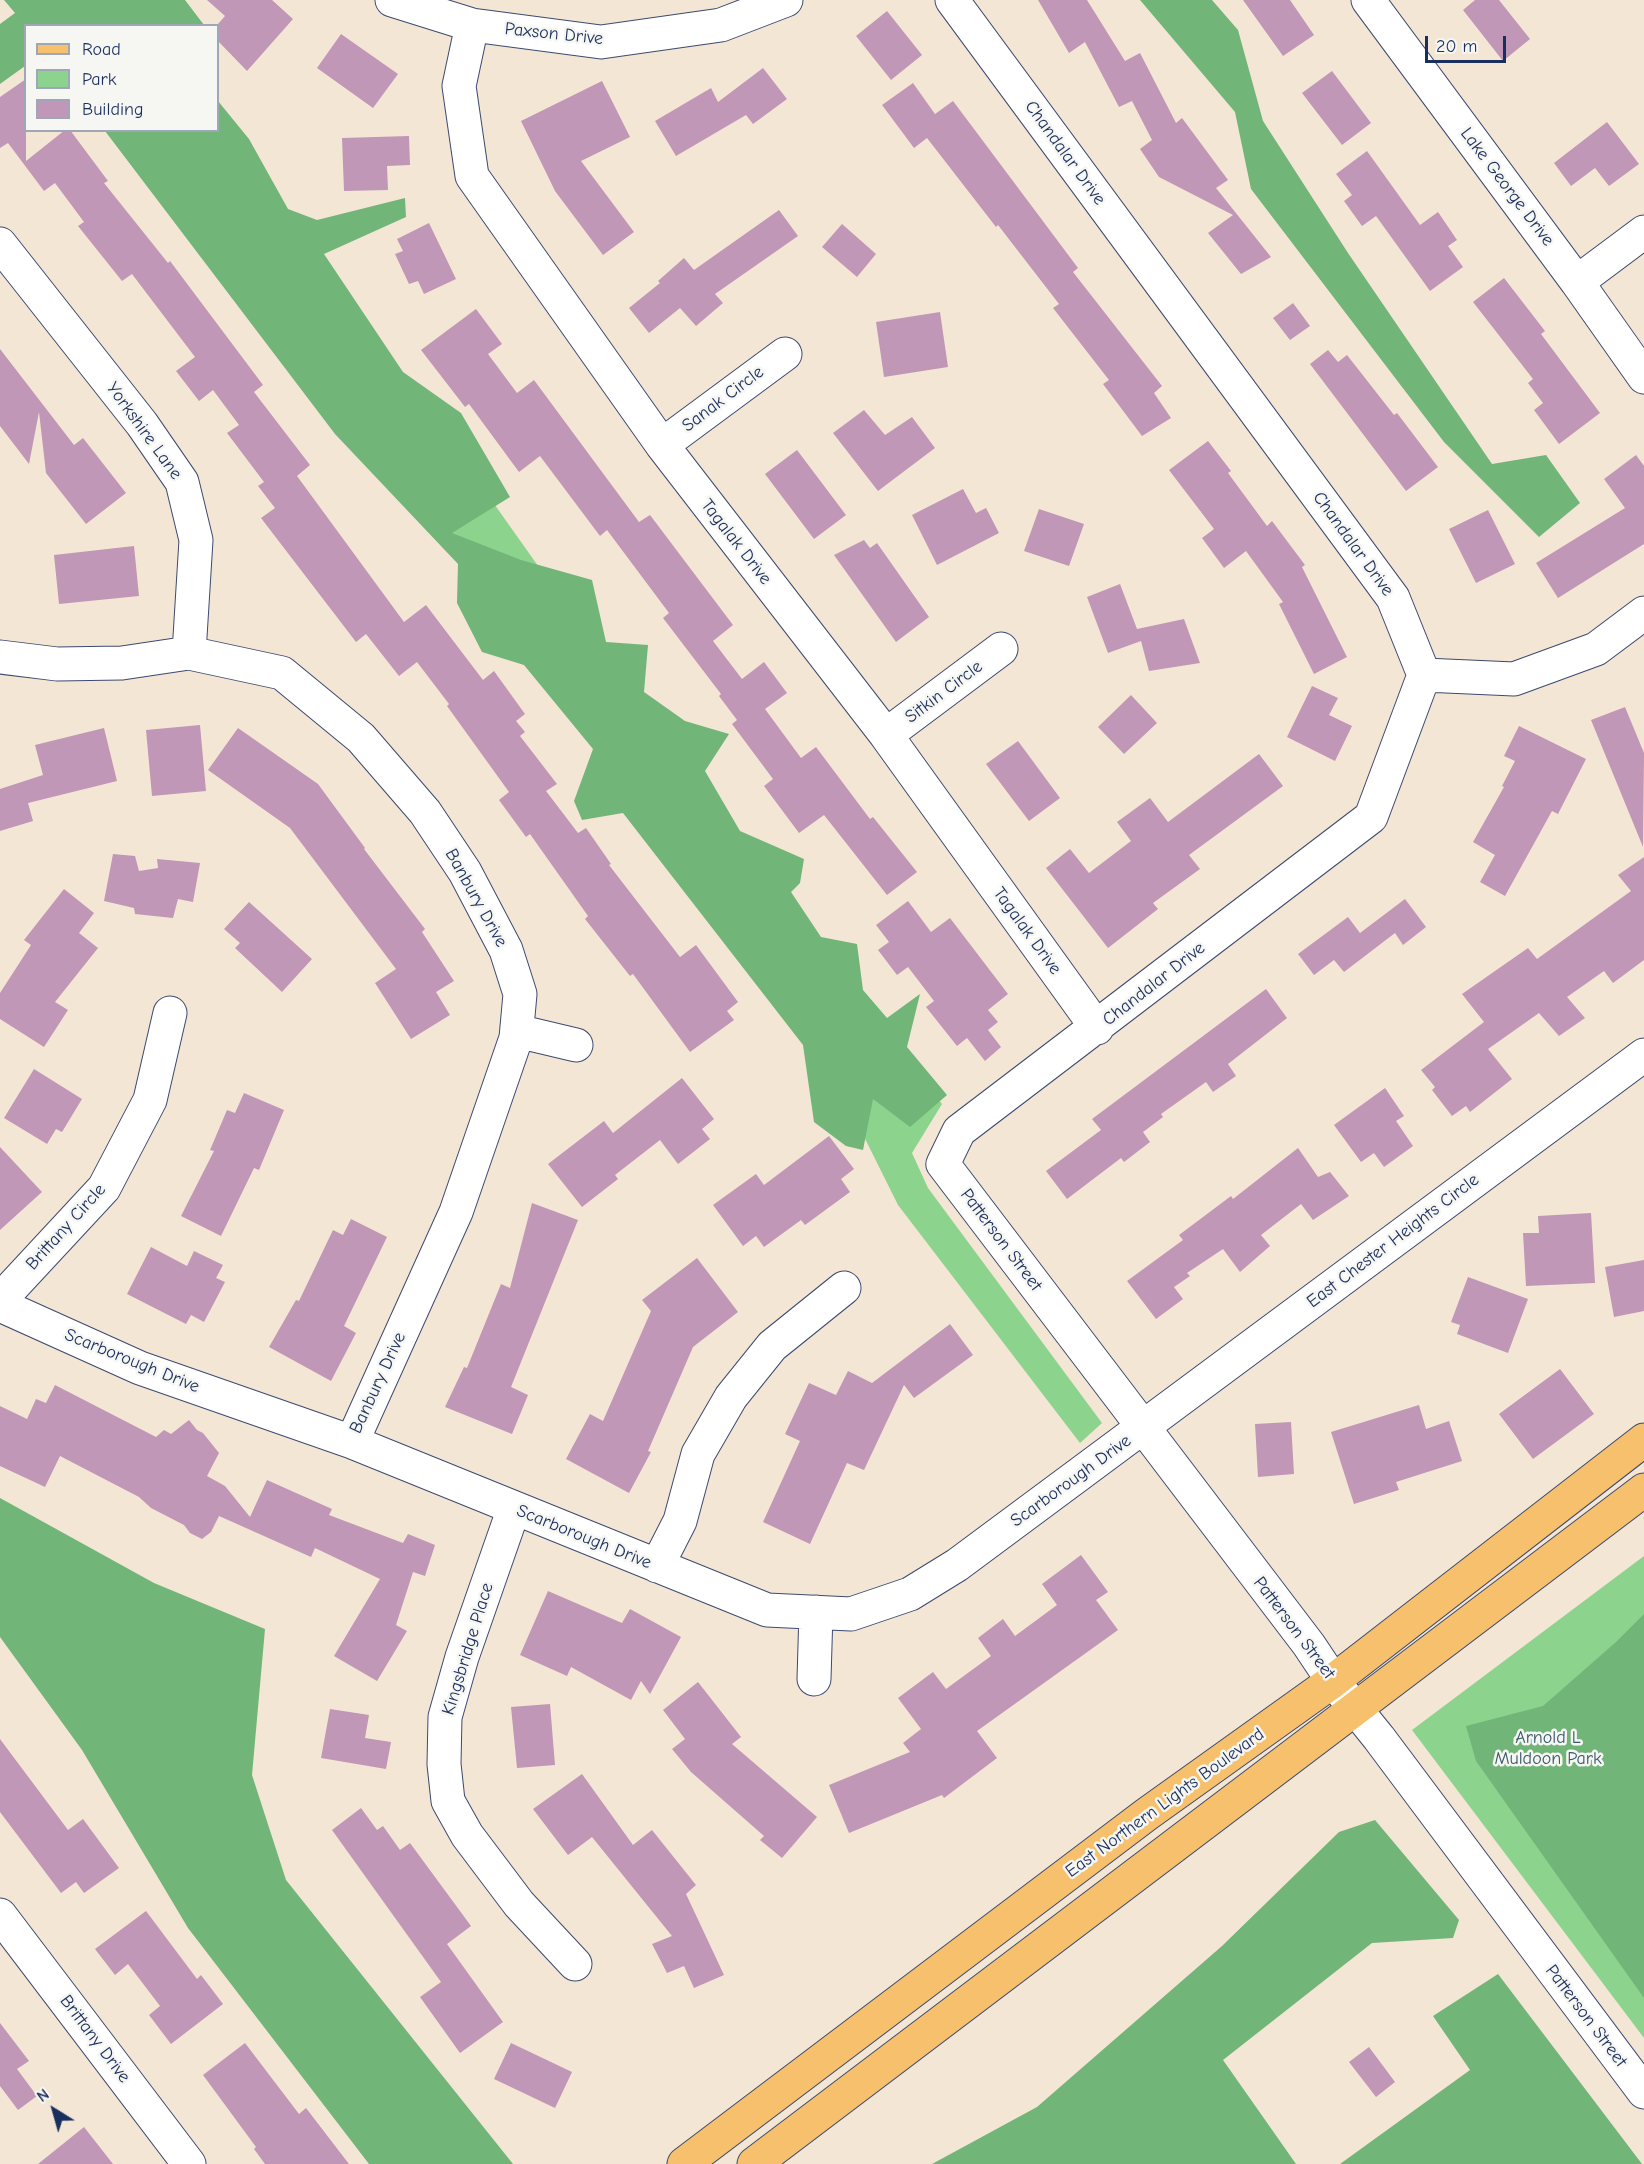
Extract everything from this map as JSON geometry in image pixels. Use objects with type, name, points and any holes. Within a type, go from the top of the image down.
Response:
[{"type":"main road","name":"East Northern Lights Boulevard","points":[[684,2164],[1147,1814],[1333,1681],[1644,1440]]},
{"type":"main road","name":"East Northern Lights Boulevard","points":[[754,2164],[1644,1490]]},
{"type":"street","name":"Paxson Drive","points":[[392,0],[472,25],[601,42],[721,26],[786,0]]},
{"type":"street","name":"Chandalar Drive","points":[[943,1164],[960,1131],[1371,817],[1424,675],[1393,598],[952,0]]},
{"type":"street","name":"Lake George Drive","points":[[1368,0],[1578,282],[1644,377]]},
{"type":"street","name":"Tagalak Drive","points":[[472,25],[459,86],[472,176],[662,445],[886,735],[1097,1028]]},
{"type":"street","points":[[1578,282],[1644,232]]},
{"type":"street","name":"Yorkshire Lane","points":[[0,244],[142,424],[182,482],[196,540],[189,653]]},
{"type":"street","name":"Sanak Circle","points":[[662,445],[784,354]]},
{"type":"street","points":[[1424,675],[1514,680],[1596,649],[1644,613]]},
{"type":"street","name":"Sitkin Circle","points":[[886,735],[1001,649]]},
{"type":"street","name":"Banbury Drive","points":[[0,657],[57,664],[122,663],[189,653],[282,673],[361,738],[425,812],[465,872],[506,950],[520,994],[516,1038],[456,1212],[352,1442]]},
{"type":"street","name":"Brittany Circle","points":[[0,1300],[104,1188],[150,1100],[170,1013]]},
{"type":"street","points":[[517,1031],[576,1045]]},
{"type":"street","name":"East Chester Heights Circle","points":[[1143,1428],[1644,1055]]},
{"type":"street","name":"Patterson Street","points":[[943,1164],[1309,1645],[1333,1681],[1644,2092]]},
{"type":"street","points":[[657,1566],[680,1521],[698,1454],[731,1397],[772,1346],[844,1288]]},
{"type":"street","name":"Scarborough Drive","points":[[0,1305],[140,1368],[352,1442],[767,1610],[851,1614],[910,1594],[957,1565],[1143,1428]]},
{"type":"street","name":"Kingsbridge Place","points":[[514,1508],[462,1657],[445,1717],[444,1764],[448,1801],[467,1835],[519,1904],[575,1964]]},
{"type":"street","points":[[814,1679],[816,1612]]},
{"type":"street","name":"Brittany Drive","points":[[5,1931],[189,2164]]},
{"type":"green space","points":[[4,0],[185,0],[203,24],[24,24],[24,67],[0,84],[0,24],[15,13]]},
{"type":"green space","points":[[1140,0],[1212,0],[1238,30],[1263,121],[1348,253],[1492,464],[1546,455],[1580,503],[1539,537],[1444,442],[1251,189],[1235,112]]},
{"type":"green space","points":[[219,102],[249,139],[288,209],[317,220],[405,198],[406,217],[324,254],[403,372],[461,413],[510,497],[452,533],[521,560],[592,580],[606,642],[648,645],[644,692],[685,721],[729,734],[705,771],[740,831],[804,859],[800,883],[791,892],[821,937],[857,944],[863,990],[887,1018],[920,994],[907,1047],[947,1095],[910,1127],[873,1099],[863,1150],[846,1146],[814,1122],[803,1045],[623,813],[582,820],[574,801],[593,749],[524,665],[482,652],[457,603],[458,564],[335,434],[106,132],[219,132]]},
{"type":"green space","points":[[219,131],[293,220],[599,652],[861,1002],[942,1104],[912,1153],[928,1188],[1102,1423],[1080,1443],[898,1205],[797,1002],[141,132]]},
{"type":"green space","points":[[0,1498],[154,1583],[265,1629],[252,1775],[286,1880],[513,2164],[369,2164],[188,1928],[82,1750],[0,1637]]},
{"type":"green space","name":"Arnold L Muldoon Park","points":[[1644,1556],[1644,2038],[1412,1730]]},
{"type":"green space","points":[[1644,1614],[1644,1998],[1476,1761],[1466,1726],[1543,1706],[1616,1642]]},
{"type":"green space","points":[[1375,1820],[1459,1920],[1453,1938],[1372,1943],[1223,2060],[1296,2164],[932,2164],[1037,2107],[1222,1946],[1339,1832]]},
{"type":"green space","points":[[1498,1974],[1642,2164],[1340,2164],[1470,2070],[1433,2016]]},
{"type":"building","points":[[207,0],[272,0],[293,19],[247,71],[219,42],[218,24],[225,16]]},
{"type":"building","points":[[1038,0],[1087,0],[1125,61],[1140,53],[1176,123],[1182,118],[1228,180],[1216,188],[1271,257],[1241,274],[1208,233],[1233,215],[1159,177],[1140,149],[1152,140],[1132,101],[1119,107],[1085,42],[1069,53]]},
{"type":"building","points":[[1243,0],[1290,0],[1314,35],[1283,56]]},
{"type":"building","points":[[1475,0],[1499,0],[1530,39],[1503,61],[1463,10]]},
{"type":"building","points":[[887,11],[922,55],[891,80],[856,36]]},
{"type":"building","points":[[341,34],[398,74],[373,108],[317,68]]},
{"type":"building","points":[[763,68],[787,99],[753,124],[746,115],[676,156],[655,121],[711,88],[718,102]]},
{"type":"building","points":[[1332,71],[1371,123],[1342,145],[1302,93]]},
{"type":"building","points":[[24,80],[26,161],[62,132],[71,132],[108,181],[104,183],[168,263],[170,261],[263,385],[254,392],[310,465],[297,476],[404,622],[426,605],[483,680],[494,671],[525,714],[516,721],[525,732],[520,736],[557,784],[546,791],[578,833],[586,828],[611,864],[609,865],[680,957],[696,945],[738,1002],[727,1011],[734,1020],[690,1052],[633,974],[630,976],[585,919],[588,916],[530,834],[526,837],[499,800],[509,792],[447,706],[449,704],[417,662],[399,676],[366,634],[356,642],[261,518],[275,508],[258,486],[264,482],[227,433],[239,425],[213,390],[199,401],[176,371],[195,357],[132,274],[122,281],[78,226],[84,222],[55,183],[44,191],[8,143],[0,148],[0,97]]},
{"type":"building","points":[[602,81],[630,137],[581,161],[634,232],[603,255],[555,191],[521,121]]},
{"type":"building","points":[[913,83],[935,114],[953,101],[1078,268],[1073,272],[1162,386],[1154,393],[1171,418],[1142,436],[1103,384],[1109,380],[1053,308],[1059,304],[998,225],[996,227],[927,138],[914,148],[882,105]]},
{"type":"building","points":[[1607,122],[1639,164],[1609,186],[1595,168],[1571,186],[1554,163]]},
{"type":"building","points":[[409,136],[410,165],[387,166],[388,190],[344,191],[342,138]]},
{"type":"building","points":[[1367,151],[1420,225],[1438,212],[1457,240],[1448,246],[1463,267],[1430,291],[1376,216],[1362,226],[1344,201],[1352,195],[1336,174]]},
{"type":"building","points":[[779,210],[798,236],[715,294],[723,303],[696,326],[680,308],[649,333],[629,308],[660,283],[658,281],[684,258],[694,270]]},
{"type":"building","points":[[429,223],[456,279],[424,294],[418,281],[409,284],[395,254],[403,251],[397,239]]},
{"type":"building","points":[[842,224],[876,254],[857,277],[822,247]]},
{"type":"building","points":[[1504,278],[1545,331],[1541,334],[1600,413],[1559,444],[1534,410],[1543,403],[1528,383],[1533,379],[1473,302]]},
{"type":"building","points":[[1293,303],[1310,326],[1290,340],[1273,318]]},
{"type":"building","points":[[476,309],[502,344],[488,354],[517,393],[534,380],[639,522],[650,515],[733,625],[713,641],[742,679],[764,662],[787,693],[765,709],[801,758],[816,747],[870,819],[873,817],[917,872],[887,895],[824,815],[799,833],[764,786],[773,779],[732,724],[737,720],[719,696],[721,694],[663,618],[669,613],[607,530],[600,536],[540,456],[519,472],[469,404],[465,407],[421,350]]},
{"type":"building","points":[[940,312],[948,367],[884,377],[876,322]]},
{"type":"building","points":[[0,349],[74,445],[83,438],[126,493],[86,524],[46,473],[39,412],[29,464],[0,426]]},
{"type":"building","points":[[1328,350],[1338,362],[1347,355],[1394,415],[1397,413],[1438,467],[1406,491],[1310,364]]},
{"type":"building","points":[[864,410],[885,435],[912,417],[935,448],[878,491],[833,433]]},
{"type":"building","points":[[1208,441],[1231,471],[1228,473],[1267,526],[1272,521],[1305,565],[1302,567],[1347,657],[1314,674],[1279,604],[1283,602],[1246,551],[1224,568],[1202,538],[1214,529],[1169,470]]},
{"type":"building","points":[[797,450],[846,515],[814,539],[765,474]]},
{"type":"building","points":[[1636,455],[1644,466],[1644,544],[1558,598],[1536,563],[1625,508],[1604,479]]},
{"type":"building","points":[[963,489],[976,513],[986,508],[999,533],[937,565],[912,515]]},
{"type":"building","points":[[1039,509],[1084,524],[1069,566],[1024,551]]},
{"type":"building","points":[[1488,510],[1515,564],[1476,583],[1449,529]]},
{"type":"building","points":[[864,540],[870,548],[877,543],[929,617],[896,642],[834,555]]},
{"type":"building","points":[[134,546],[139,596],[59,604],[54,555]]},
{"type":"building","points":[[1120,584],[1137,629],[1184,619],[1200,663],[1149,671],[1141,641],[1108,653],[1087,597]]},
{"type":"building","points":[[1312,686],[1338,698],[1329,715],[1352,726],[1335,761],[1287,737]]},
{"type":"building","points":[[1131,695],[1157,723],[1124,754],[1098,727]]},
{"type":"building","points":[[1625,707],[1644,753],[1643,847],[1591,720]]},
{"type":"building","points":[[200,725],[206,791],[152,796],[146,730]]},
{"type":"building","points":[[1519,726],[1586,759],[1558,814],[1552,811],[1505,896],[1480,882],[1495,855],[1473,842],[1504,787],[1502,786],[1515,761],[1504,756]]},
{"type":"building","points":[[104,728],[117,781],[28,803],[33,821],[0,831],[0,789],[43,775],[35,745]]},
{"type":"building","points":[[238,728],[318,784],[425,929],[422,932],[454,981],[436,992],[450,1015],[411,1039],[375,983],[396,969],[290,828],[208,770]]},
{"type":"building","points":[[1018,741],[1060,798],[1029,821],[986,764]]},
{"type":"building","points":[[1259,754],[1283,786],[1189,855],[1200,869],[1153,903],[1158,909],[1108,948],[1046,868],[1070,849],[1089,873],[1131,841],[1117,822],[1150,798],[1168,822]]},
{"type":"building","points":[[113,854],[135,856],[139,871],[158,868],[157,859],[200,863],[193,902],[178,899],[173,918],[135,914],[134,908],[104,901]]},
{"type":"building","points":[[1644,857],[1644,960],[1613,983],[1604,971],[1567,997],[1585,1018],[1559,1036],[1539,1013],[1488,1049],[1512,1079],[1470,1112],[1466,1106],[1452,1116],[1432,1090],[1435,1087],[1421,1070],[1484,1022],[1462,994],[1528,948],[1537,959],[1631,891],[1618,875]]},
{"type":"building","points":[[64,889],[94,913],[79,933],[98,948],[55,1002],[68,1010],[44,1047],[0,1019],[0,993],[31,945],[24,940]]},
{"type":"building","points":[[1405,899],[1426,927],[1403,945],[1395,933],[1344,972],[1334,960],[1314,975],[1298,954],[1348,917],[1360,933]]},
{"type":"building","points":[[908,901],[931,932],[950,918],[1008,994],[988,1010],[998,1022],[988,1030],[1001,1047],[985,1061],[967,1038],[957,1046],[926,1007],[934,1001],[908,967],[897,975],[878,950],[889,942],[876,925]]},
{"type":"building","points":[[249,902],[312,959],[282,992],[235,948],[240,943],[224,929]]},
{"type":"building","points":[[1266,989],[1287,1018],[1228,1064],[1236,1076],[1213,1092],[1206,1082],[1161,1114],[1163,1117],[1143,1132],[1150,1142],[1124,1162],[1121,1158],[1067,1199],[1046,1171],[1101,1130],[1092,1119]]},
{"type":"building","points":[[34,1069],[82,1099],[62,1132],[56,1129],[47,1144],[4,1118]]},
{"type":"building","points":[[682,1078],[714,1119],[702,1129],[710,1139],[678,1164],[660,1140],[615,1175],[618,1179],[582,1207],[548,1164],[604,1121],[613,1133]]},
{"type":"building","points":[[1385,1088],[1404,1116],[1396,1121],[1413,1146],[1384,1167],[1374,1153],[1361,1162],[1334,1125]]},
{"type":"building","points":[[244,1093],[284,1110],[259,1170],[254,1168],[221,1236],[181,1216],[214,1151],[210,1150],[227,1110],[235,1113]]},
{"type":"building","points":[[829,1136],[854,1169],[841,1179],[850,1192],[805,1225],[801,1220],[764,1247],[756,1236],[743,1246],[713,1205],[756,1174],[764,1185]]},
{"type":"building","points":[[0,1147],[42,1192],[0,1230]]},
{"type":"building","points":[[1298,1148],[1318,1177],[1330,1172],[1349,1196],[1313,1220],[1301,1204],[1261,1235],[1270,1246],[1240,1272],[1223,1249],[1187,1273],[1190,1276],[1174,1287],[1183,1299],[1156,1319],[1127,1281],[1183,1240],[1179,1235],[1231,1196],[1233,1199]]},
{"type":"building","points":[[532,1203],[578,1220],[511,1387],[528,1395],[512,1434],[445,1407],[464,1367],[467,1368],[501,1284],[510,1288]]},
{"type":"building","points":[[1591,1213],[1595,1283],[1526,1286],[1523,1233],[1539,1233],[1538,1216]]},
{"type":"building","points":[[351,1219],[387,1237],[344,1326],[356,1333],[331,1381],[269,1347],[296,1300],[299,1301],[333,1230],[343,1235]]},
{"type":"building","points":[[151,1247],[187,1266],[194,1251],[223,1265],[216,1278],[225,1282],[204,1322],[191,1315],[186,1324],[127,1294]]},
{"type":"building","points":[[697,1258],[738,1312],[693,1347],[648,1451],[651,1452],[629,1493],[566,1459],[590,1414],[603,1421],[651,1311],[642,1300]]},
{"type":"building","points":[[1644,1260],[1644,1311],[1614,1317],[1605,1267]]},
{"type":"building","points":[[1468,1277],[1528,1299],[1508,1353],[1457,1334],[1460,1325],[1451,1322]]},
{"type":"building","points":[[950,1324],[973,1355],[914,1398],[904,1385],[864,1470],[847,1463],[810,1544],[763,1522],[800,1441],[785,1434],[809,1383],[836,1395],[848,1371],[872,1383]]},
{"type":"building","points":[[1560,1369],[1594,1414],[1533,1459],[1499,1414]]},
{"type":"building","points":[[55,1385],[156,1437],[164,1430],[171,1434],[189,1420],[219,1453],[207,1476],[225,1486],[250,1517],[267,1480],[332,1509],[329,1515],[403,1543],[408,1534],[435,1545],[425,1576],[413,1572],[396,1625],[407,1631],[377,1681],[334,1656],[380,1579],[315,1548],[311,1557],[219,1516],[211,1532],[202,1539],[190,1533],[184,1525],[151,1508],[139,1497],[60,1456],[45,1487],[0,1466],[0,1406],[27,1419],[36,1399],[46,1403]]},
{"type":"building","points":[[1419,1405],[1426,1429],[1449,1421],[1462,1461],[1396,1482],[1399,1490],[1354,1504],[1331,1432]]},
{"type":"building","points":[[1291,1422],[1294,1474],[1258,1477],[1255,1424]]},
{"type":"building","points":[[1081,1555],[1108,1592],[1096,1600],[1118,1630],[977,1731],[997,1758],[944,1798],[942,1795],[849,1833],[829,1785],[910,1752],[903,1743],[921,1729],[898,1698],[933,1672],[946,1689],[991,1656],[978,1638],[1003,1619],[1015,1636],[1057,1605],[1042,1584]]},
{"type":"building","points":[[548,1591],[622,1623],[630,1609],[681,1637],[650,1694],[641,1681],[631,1700],[571,1667],[567,1676],[520,1655]]},
{"type":"building","points":[[698,1682],[741,1737],[732,1744],[817,1817],[782,1858],[760,1840],[764,1836],[691,1772],[672,1749],[685,1739],[663,1710]]},
{"type":"building","points":[[550,1704],[555,1765],[517,1768],[511,1707]]},
{"type":"building","points":[[330,1709],[369,1715],[365,1738],[391,1742],[386,1769],[321,1758]]},
{"type":"building","points":[[0,1739],[68,1830],[83,1819],[119,1868],[84,1893],[76,1882],[61,1893],[0,1812]]},
{"type":"building","points":[[582,1774],[633,1845],[652,1830],[696,1885],[686,1894],[724,1975],[694,1988],[684,1966],[667,1973],[652,1944],[672,1936],[592,1837],[568,1855],[533,1809]]},
{"type":"building","points":[[361,1808],[377,1830],[383,1826],[400,1850],[410,1843],[471,1926],[447,1944],[503,2022],[460,2053],[420,1997],[441,1982],[332,1830]]},
{"type":"building","points":[[146,1911],[197,1979],[201,1975],[223,2004],[171,2044],[149,2015],[160,2006],[128,1964],[115,1975],[95,1949]]},
{"type":"building","points":[[0,2023],[29,2061],[17,2069],[37,2096],[18,2110],[0,2086]]},
{"type":"building","points":[[245,2043],[299,2114],[306,2108],[349,2164],[265,2164],[254,2149],[256,2147],[203,2075]]},
{"type":"building","points":[[511,2043],[572,2072],[555,2108],[494,2079]]},
{"type":"building","points":[[1369,2047],[1395,2082],[1376,2097],[1349,2062]]},
{"type":"building","points":[[84,2127],[113,2164],[38,2164]]}]
